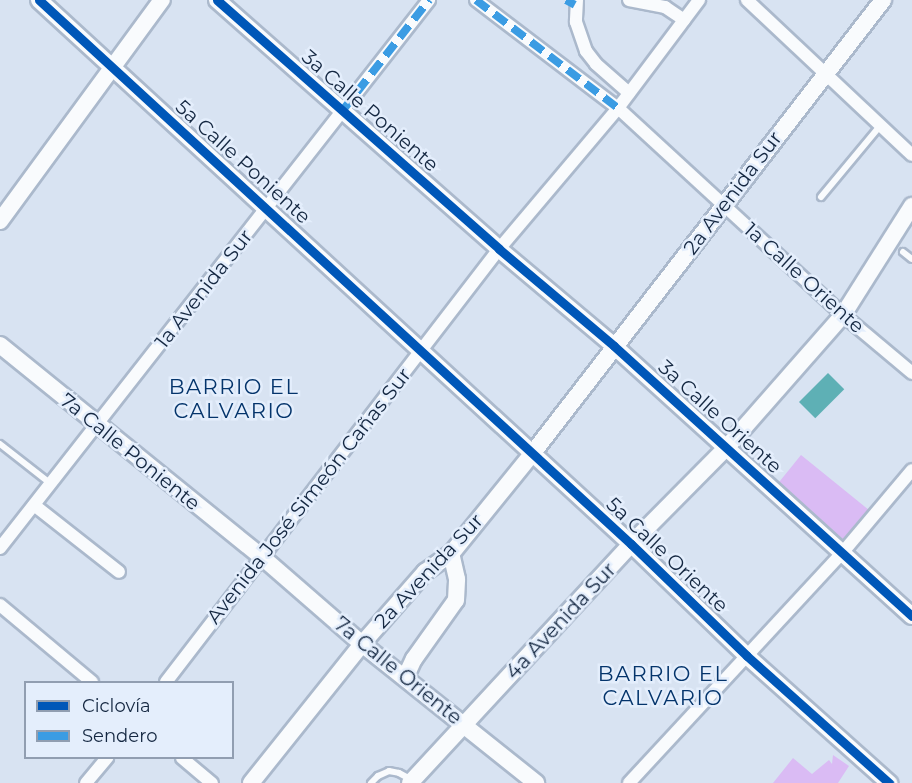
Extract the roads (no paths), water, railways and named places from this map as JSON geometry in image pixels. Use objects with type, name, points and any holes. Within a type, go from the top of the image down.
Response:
[{"type":"street","name":"5a Calle Poniente","points":[[39,0],[268,208],[420,351]]},
{"type":"street","points":[[0,221],[162,0]]},
{"type":"street","name":"3a Calle Poniente","points":[[217,0],[499,249]]},
{"type":"street","name":"1a Avenida Sur","points":[[0,548],[429,0]]},
{"type":"street","name":"1a Calle Oriente","points":[[476,0],[618,108],[843,315],[912,373]]},
{"type":"street","points":[[629,0],[668,3],[684,20]]},
{"type":"street","name":"Avenida José Simeón Cañas Sur","points":[[167,681],[499,249],[618,108],[699,0]]},
{"type":"street","points":[[747,0],[912,155]]},
{"type":"street","name":"2a Avenida Sur","points":[[251,783],[362,644],[424,572],[451,554],[532,454],[614,346],[725,207],[882,0]]},
{"type":"street","points":[[573,2],[578,29],[586,51],[596,64],[629,93]]},
{"type":"street","name":"4a Avenida Sur","points":[[411,782],[631,544],[727,447],[843,315],[912,206]]},
{"type":"street","name":"3a Calle Oriente","points":[[499,249],[614,346],[912,616]]},
{"type":"street","name":"7a Calle Poniente","points":[[0,345],[97,426],[262,557]]},
{"type":"street","name":"5a Calle Oriente","points":[[420,351],[631,544],[747,656],[889,783]]},
{"type":"street","points":[[629,783],[843,552],[912,470]]},
{"type":"street","points":[[34,505],[119,572]]},
{"type":"street","points":[[405,678],[414,659],[456,600],[457,579],[451,554]]},
{"type":"street","name":"7a Calle Oriente","points":[[262,557],[362,644],[536,783]]},
{"type":"street","points":[[0,605],[91,681]]},
{"type":"street","points":[[86,783],[105,759]]},
{"type":"street","points":[[183,759],[212,783]]},
{"type":"lane","points":[[821,197],[881,125]]},
{"type":"lane","points":[[903,252],[912,259]]},
{"type":"lane","points":[[0,444],[51,484]]},
{"type":"lane","points":[[371,783],[378,776],[389,771],[399,773],[411,782]]},
{"type":"district","name":"BARRIO EL CALVARIO","points":[[234,399]]},
{"type":"district","name":"BARRIO EL CALVARIO","points":[[663,686]]}]
